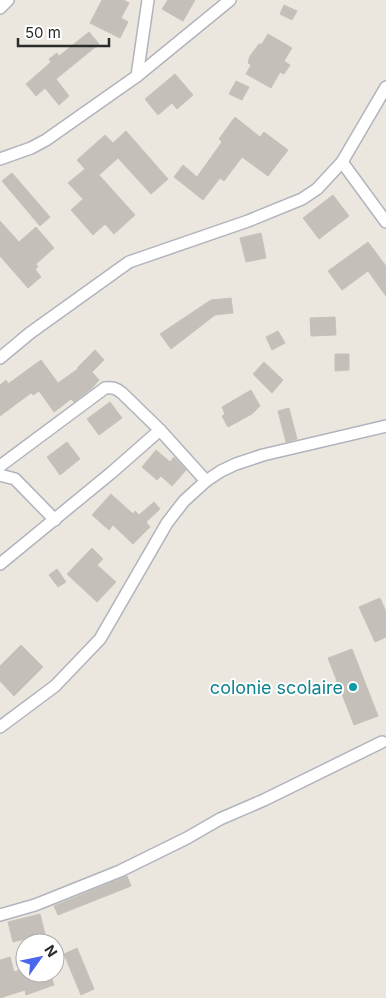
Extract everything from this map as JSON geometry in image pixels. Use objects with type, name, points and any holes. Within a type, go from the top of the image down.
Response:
[{"type":"street","points":[[0,8],[8,0]]},
{"type":"street","points":[[137,76],[148,0]]},
{"type":"street","points":[[0,159],[31,148],[46,140],[137,76],[230,0]]},
{"type":"street","points":[[0,358],[30,333],[129,262],[242,223],[302,199],[317,188],[342,162],[386,87]]},
{"type":"street","points":[[342,162],[386,222]]},
{"type":"street","points":[[0,466],[105,388],[116,388],[160,430],[206,481]]},
{"type":"street","points":[[0,727],[55,686],[100,639],[167,523],[184,501],[206,481],[236,464],[263,455],[386,426]]},
{"type":"street","points":[[0,564],[160,430]]},
{"type":"street","points":[[0,475],[15,479],[54,520]]},
{"type":"street","points":[[0,915],[35,905],[120,871],[180,842],[220,819],[264,800],[382,742]]},
{"type":"building","points":[[102,0],[124,0],[129,3],[121,18],[128,22],[120,38],[90,23]]},
{"type":"building","points":[[168,0],[195,0],[183,21],[162,9]]},
{"type":"building","points":[[284,5],[297,11],[292,20],[280,14]]},
{"type":"building","points":[[89,32],[99,44],[56,79],[69,96],[59,105],[45,88],[36,96],[26,84],[51,62],[49,59],[57,53],[59,56]]},
{"type":"building","points":[[268,34],[292,48],[284,61],[290,65],[284,74],[280,72],[271,88],[246,74],[251,65],[248,63],[250,56],[259,44],[262,44]]},
{"type":"building","points":[[175,74],[193,95],[177,109],[172,103],[158,115],[145,99]]},
{"type":"building","points":[[236,81],[249,87],[242,100],[229,94]]},
{"type":"building","points":[[235,117],[260,137],[264,132],[288,150],[268,176],[242,157],[224,181],[220,178],[203,200],[174,177],[183,165],[197,177],[222,142],[219,139]]},
{"type":"building","points":[[126,131],[168,179],[151,194],[118,158],[99,175],[135,215],[114,234],[105,224],[93,235],[71,210],[83,199],[68,183],[85,169],[77,160],[105,135],[113,143]]},
{"type":"building","points":[[12,173],[50,217],[40,226],[2,181]]},
{"type":"building","points":[[333,195],[349,216],[319,239],[303,218]]},
{"type":"building","points":[[0,221],[19,242],[36,227],[54,248],[36,264],[38,267],[35,269],[41,277],[28,288],[0,256]]},
{"type":"building","points":[[261,233],[266,258],[246,262],[240,238]]},
{"type":"building","points":[[368,242],[386,266],[386,296],[368,271],[342,290],[328,271]]},
{"type":"building","points":[[231,298],[233,313],[215,315],[171,349],[160,334],[211,300]]},
{"type":"building","points":[[335,317],[336,335],[311,336],[310,318]]},
{"type":"building","points":[[278,331],[285,343],[272,350],[266,337]]},
{"type":"building","points":[[95,350],[104,360],[92,372],[99,380],[74,402],[71,399],[54,412],[39,391],[33,395],[31,393],[0,416],[0,385],[6,380],[8,384],[41,360],[58,383],[78,369]]},
{"type":"building","points":[[335,354],[349,354],[349,370],[335,371]]},
{"type":"building","points":[[264,362],[283,380],[272,393],[253,374]]},
{"type":"building","points":[[251,390],[260,406],[252,414],[228,427],[222,416],[225,414],[222,407]]},
{"type":"building","points":[[110,402],[122,418],[99,435],[87,419]]},
{"type":"building","points":[[289,408],[297,439],[286,442],[278,411]]},
{"type":"building","points":[[67,442],[80,459],[60,475],[47,457]]},
{"type":"building","points":[[156,450],[170,462],[174,457],[186,470],[172,486],[161,476],[157,480],[142,467]]},
{"type":"building","points":[[111,494],[133,514],[135,511],[139,515],[154,502],[160,509],[146,522],[150,527],[133,544],[113,525],[109,530],[92,515]]},
{"type":"building","points":[[92,548],[103,559],[97,565],[116,582],[97,602],[67,574]]},
{"type":"building","points":[[57,569],[66,582],[58,587],[49,575]]},
{"type":"building","name":"colonie scolaire","points":[[380,598],[386,612],[386,637],[375,642],[359,607]]},
{"type":"building","points":[[21,645],[43,667],[14,696],[0,681],[0,666]]},
{"type":"building","name":"colonie scolaire","points":[[352,649],[378,716],[354,725],[328,658]]},
{"type":"building","points":[[127,876],[131,886],[58,915],[54,906]]},
{"type":"building","points":[[40,914],[45,933],[15,933],[15,942],[13,942],[8,922]]},
{"type":"building","points":[[77,948],[94,989],[81,995],[65,954]]},
{"type":"building","points":[[10,957],[15,972],[15,983],[53,983],[54,985],[26,995],[25,990],[0,998],[0,960]]},
{"type":"place","name":"colonie scolaire","points":[[353,687]]}]
